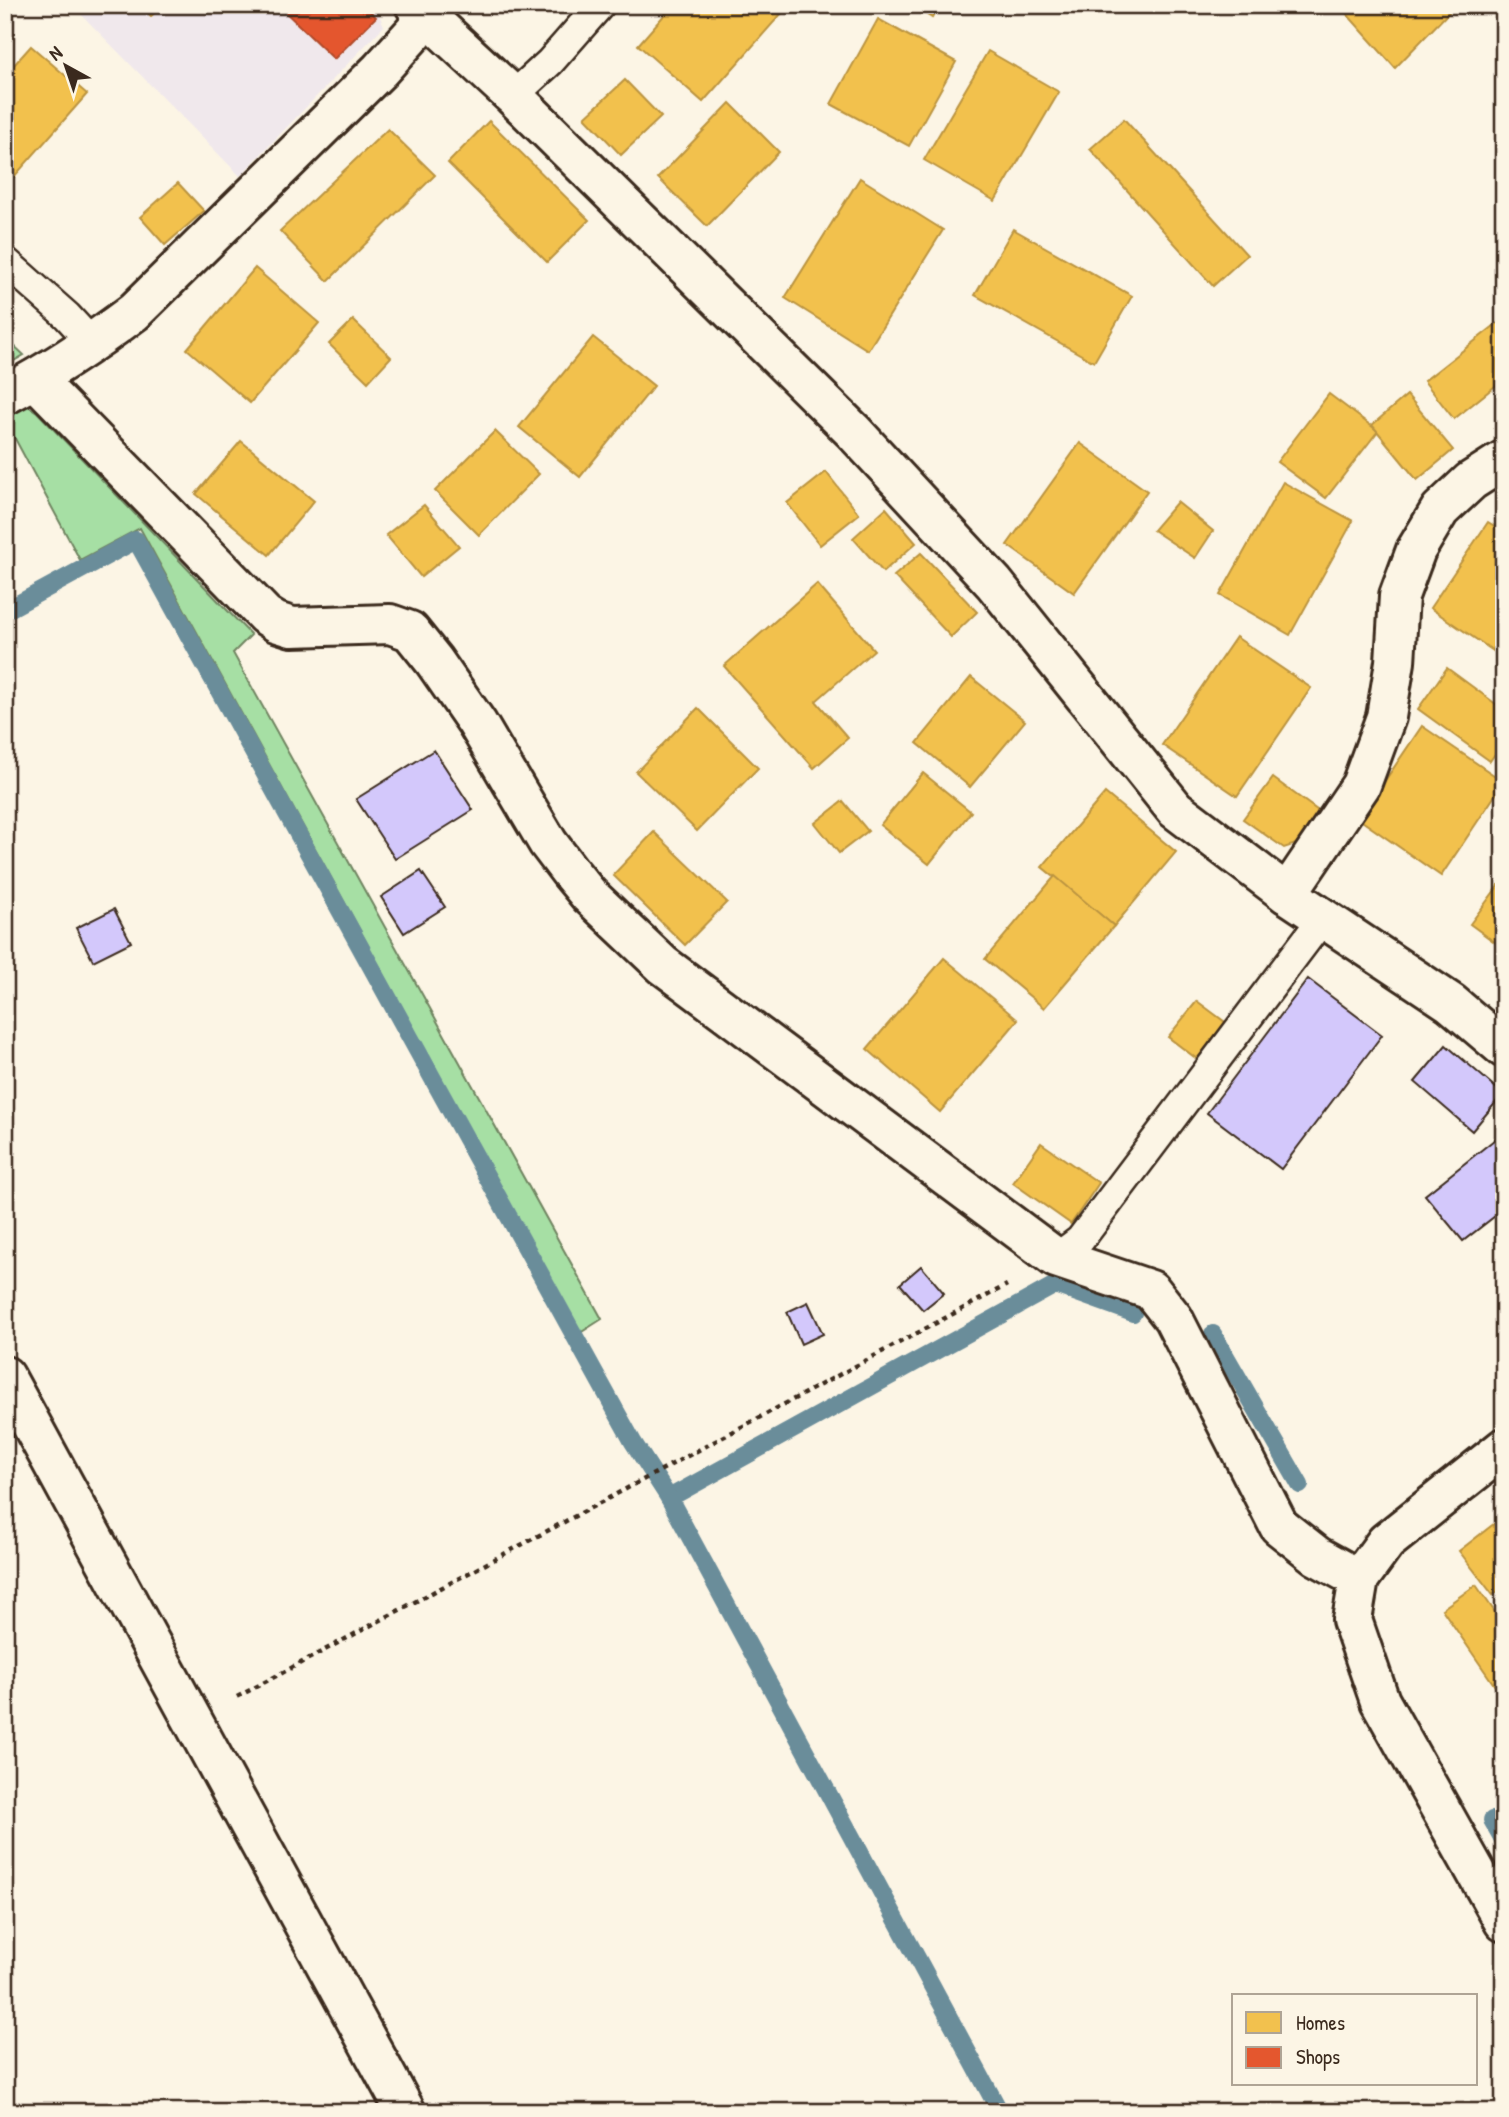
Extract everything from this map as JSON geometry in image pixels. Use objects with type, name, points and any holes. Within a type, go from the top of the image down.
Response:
[{"type":"street","points":[[1359,1578],[1317,1556],[1279,1526],[1173,1318],[1151,1290],[1056,1258],[663,965],[597,902],[548,843],[477,723],[435,661],[410,631],[390,624],[292,627],[276,622],[265,615],[20,387],[92,343],[134,312],[380,71],[421,12],[513,96],[843,422],[994,583],[1175,809],[1287,894],[1451,1003],[1504,1048]]},
{"type":"street","points":[[1287,894],[1361,785],[1386,717],[1395,662],[1399,596],[1416,550],[1440,510],[1471,481],[1504,460]]},
{"type":"street","points":[[5,1376],[406,2112]]},
{"type":"street","points":[[1504,1448],[1386,1542],[1359,1578],[1352,1620],[1380,1702],[1504,1922]]},
{"type":"lane","points":[[513,96],[550,62],[600,5]]},
{"type":"lane","points":[[5,261],[67,316],[92,343]]},
{"type":"lane","points":[[1056,1258],[1080,1240],[1323,918]]},
{"type":"path","points":[[193,1720],[1056,1258]]},
{"type":"shaded area","points":[[72,5],[375,5],[384,26],[240,176]]},
{"type":"green space","points":[[8,340],[24,355],[5,366],[5,342]]},
{"type":"green space","points":[[19,406],[28,406],[37,412],[251,635],[233,653],[602,1319],[580,1333],[140,528],[80,560],[5,420],[5,413]]},
{"type":"building: Homes","points":[[141,5],[163,5],[151,16]]},
{"type":"building: Homes","points":[[673,5],[789,5],[703,102],[638,45]]},
{"type":"building: Homes","points":[[912,5],[940,5],[932,18]]},
{"type":"building: Homes","points":[[1353,5],[1456,5],[1395,68],[1346,13]]},
{"type":"building: Homes","points":[[878,19],[956,62],[909,146],[831,104]]},
{"type":"building: Homes","points":[[31,46],[87,94],[6,186],[5,75]]},
{"type":"building: Homes","points":[[988,51],[1059,92],[995,201],[924,160]]},
{"type":"building: Homes","points":[[625,80],[661,117],[621,155],[585,117]]},
{"type":"building: Homes","points":[[730,103],[779,152],[707,226],[658,178]]},
{"type":"building: Homes","points":[[1124,119],[1247,255],[1213,286],[1090,149]]},
{"type":"building: Homes","points":[[489,121],[589,220],[547,262],[448,163]]},
{"type":"building: Homes","points":[[388,129],[435,175],[328,281],[280,231]]},
{"type":"building: Homes","points":[[860,178],[943,230],[868,350],[785,298]]},
{"type":"building: Homes","points":[[178,183],[204,211],[165,245],[140,217]]},
{"type":"building: Homes","points":[[1013,229],[1132,296],[1094,362],[975,295]]},
{"type":"building: Homes","points":[[255,268],[319,323],[250,403],[187,349]]},
{"type":"building: Homes","points":[[1504,318],[1504,379],[1454,419],[1424,381]]},
{"type":"building: Homes","points":[[353,320],[391,357],[368,382],[329,344]]},
{"type":"building: Homes","points":[[593,337],[654,386],[580,477],[519,427]]},
{"type":"building: Homes","points":[[1329,394],[1378,431],[1326,498],[1277,462]]},
{"type":"building: Homes","points":[[1407,395],[1453,450],[1417,480],[1372,425]]},
{"type":"building: Homes","points":[[495,431],[539,474],[479,535],[435,491]]},
{"type":"building: Homes","points":[[241,441],[314,501],[269,555],[196,494]]},
{"type":"building: Homes","points":[[1080,443],[1147,491],[1074,593],[1007,545]]},
{"type":"building: Homes","points":[[826,472],[859,514],[820,545],[787,503]]},
{"type":"building: Homes","points":[[1283,482],[1353,521],[1290,635],[1220,595]]},
{"type":"building: Homes","points":[[1177,502],[1213,531],[1195,558],[1153,530]]},
{"type":"building: Homes","points":[[424,505],[459,546],[421,577],[386,535]]},
{"type":"building: Homes","points":[[886,508],[916,543],[883,572],[853,538]]},
{"type":"building: Homes","points":[[1488,522],[1504,532],[1504,639],[1495,652],[1430,608]]},
{"type":"building: Homes","points":[[921,553],[977,612],[951,637],[894,576]]},
{"type":"building: Homes","points":[[817,584],[874,650],[816,701],[848,738],[814,768],[724,666]]},
{"type":"building: Homes","points":[[1236,637],[1311,688],[1237,796],[1162,745]]},
{"type":"building: Homes","points":[[1447,668],[1504,710],[1504,741],[1490,761],[1418,709]]},
{"type":"building: Homes","points":[[971,677],[1025,721],[970,787],[917,743]]},
{"type":"building: Homes","points":[[698,708],[758,768],[697,831],[636,772]]},
{"type":"building: Homes","points":[[1422,726],[1504,782],[1441,876],[1359,819]]},
{"type":"building: Homes","points":[[1504,753],[1504,769],[1496,763]]},
{"type":"building: Homes","points":[[923,773],[971,812],[929,864],[880,825]]},
{"type":"building: Homes","points":[[1273,778],[1321,813],[1299,843],[1284,848],[1243,819]]},
{"type":"building: Homes","points":[[1105,793],[1176,852],[1114,926],[1042,867]]},
{"type":"building: Homes","points":[[843,801],[868,831],[839,853],[815,823]]},
{"type":"building: Homes","points":[[654,832],[727,902],[685,945],[613,875]]},
{"type":"building: Homes","points":[[1055,876],[1114,926],[1044,1008],[985,959]]},
{"type":"building: Homes","points":[[1504,878],[1504,949],[1470,924]]},
{"type":"building: Homes","points":[[944,958],[1018,1020],[940,1112],[867,1049]]},
{"type":"building: Homes","points":[[1197,1001],[1225,1022],[1197,1059],[1168,1037]]},
{"type":"building: Homes","points":[[1041,1143],[1099,1183],[1071,1224],[1013,1183]]},
{"type":"building: Homes","points":[[1504,1516],[1504,1587],[1493,1595],[1459,1551]]},
{"type":"building: Homes","points":[[1476,1585],[1504,1625],[1504,1685],[1497,1689],[1442,1609]]},
{"type":"building: Shops","points":[[278,5],[364,5],[376,17],[334,59]]},
{"type":"building: Other","points":[[434,750],[473,810],[395,859],[356,799]]},
{"type":"building: Other","points":[[421,871],[445,907],[404,933],[381,897]]},
{"type":"building: Other","points":[[114,909],[131,942],[93,961],[76,928]]},
{"type":"building: Other","points":[[1308,979],[1382,1035],[1281,1169],[1207,1113]]},
{"type":"building: Other","points":[[1446,1045],[1503,1094],[1472,1131],[1415,1082]]},
{"type":"building: Other","points":[[1504,1132],[1504,1209],[1463,1241],[1425,1195]]},
{"type":"building: Other","points":[[921,1266],[944,1293],[923,1310],[900,1284]]},
{"type":"building: Other","points":[[808,1302],[823,1334],[801,1344],[787,1312]]},
{"type":"waterway","points":[[5,611],[136,540],[633,1442],[669,1498],[1055,1285],[1133,1313]]},
{"type":"waterway","points":[[1213,1334],[1300,1485]]},
{"type":"waterway","points":[[669,1498],[1000,2112]]},
{"type":"waterway","points":[[1492,1820],[1504,1841]]}]
